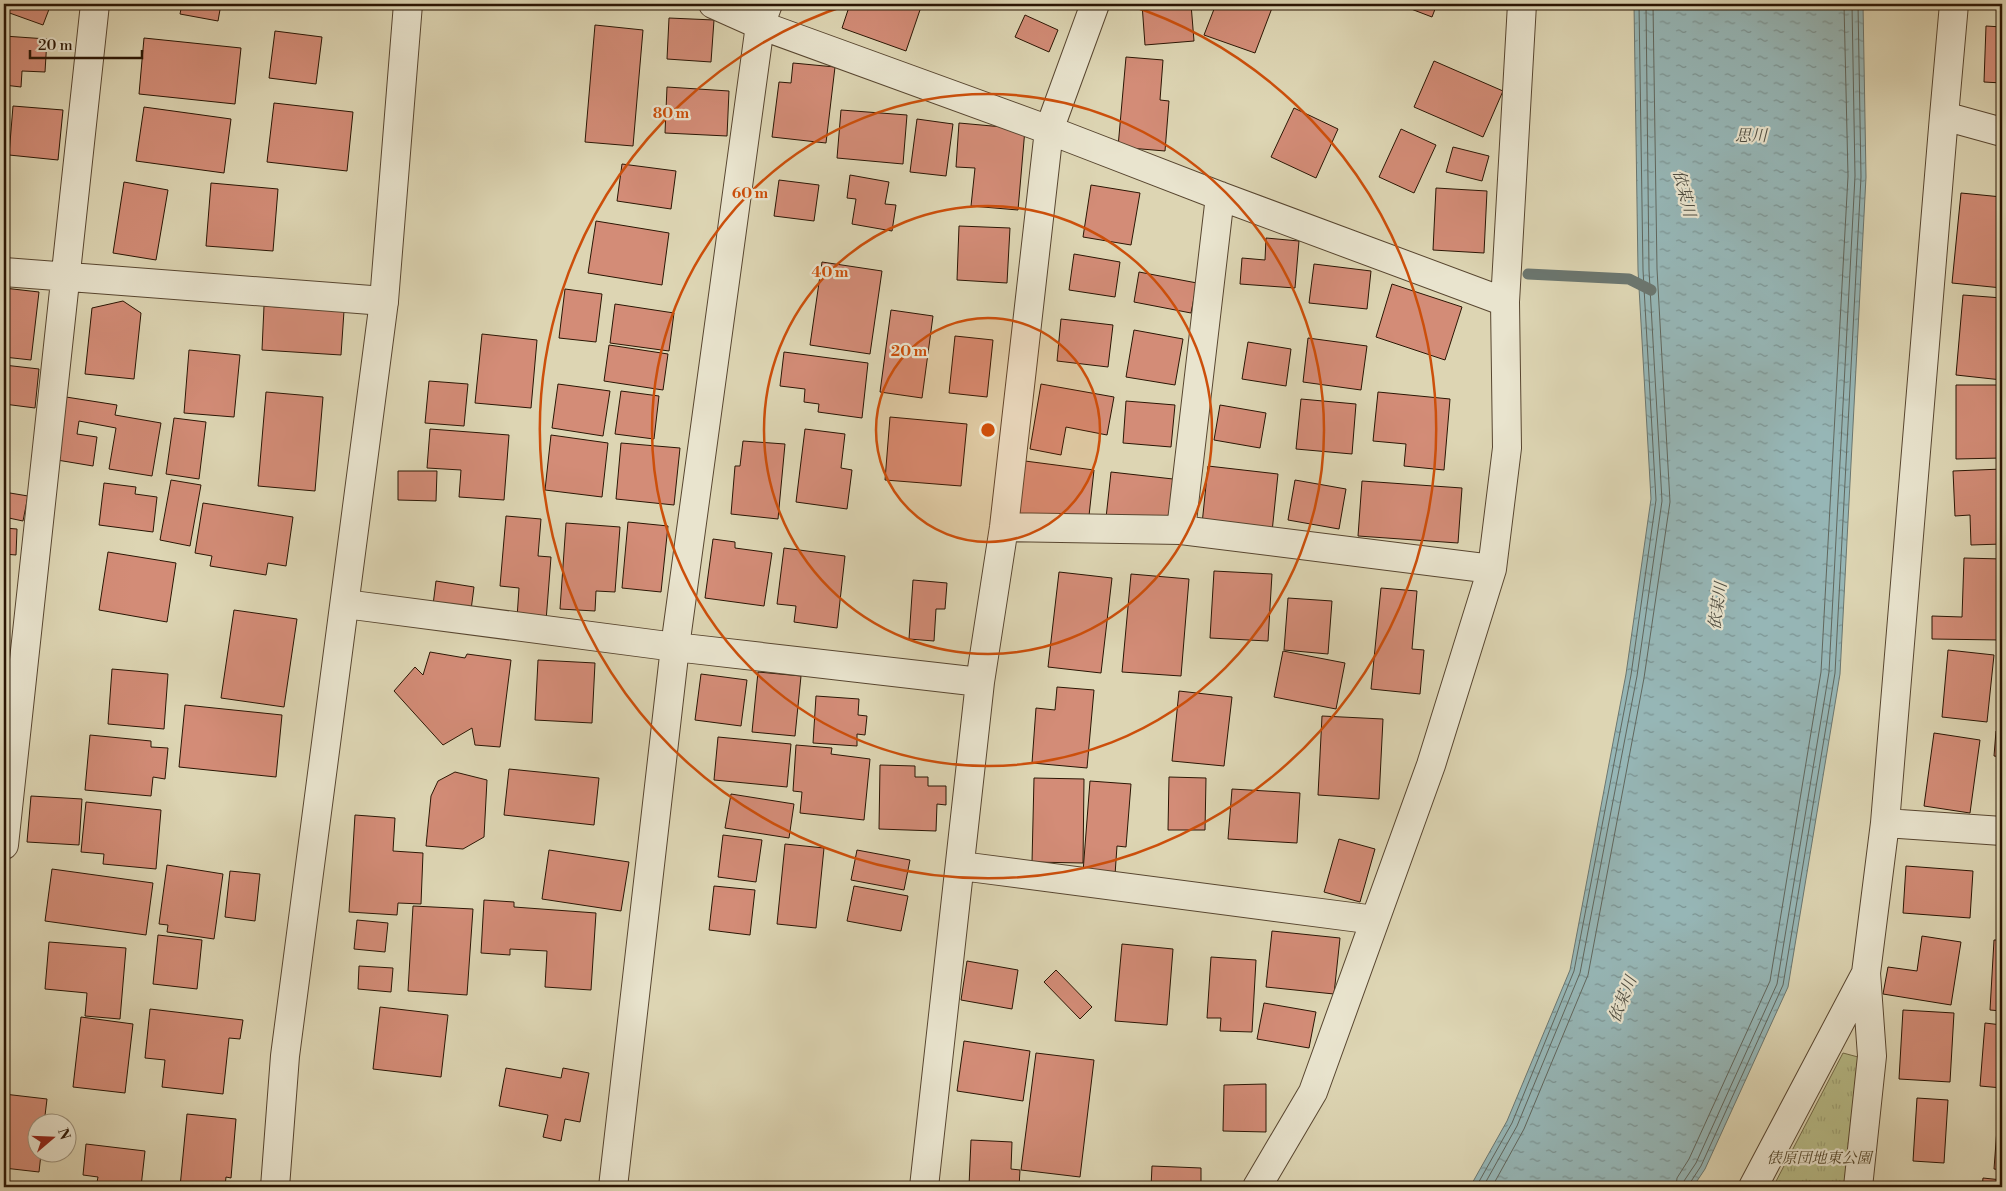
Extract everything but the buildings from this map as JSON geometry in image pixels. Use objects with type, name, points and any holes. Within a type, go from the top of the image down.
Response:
[{"type":"street","points":[[4,845],[96,4]]},
{"type":"street","points":[[275,1187],[285,1056],[384,301],[408,4]]},
{"type":"street","points":[[713,4],[764,14],[1049,130],[1505,302]]},
{"type":"street","points":[[924,1187],[980,682],[1004,527],[1049,130],[1095,4]]},
{"type":"street","points":[[1257,1187],[1313,1092],[1431,765],[1492,569],[1507,448],[1505,302],[1522,4]]},
{"type":"street","points":[[1858,1187],[1872,1056],[1866,973],[1885,824],[1954,4]]},
{"type":"street","points":[[613,1187],[676,647],[764,14]]},
{"type":"street","points":[[1944,116],[2002,132]]},
{"type":"street","points":[[1181,530],[1220,196]]},
{"type":"street","points":[[4,272],[384,301]]},
{"type":"street","points":[[1004,527],[1181,530],[1492,569]]},
{"type":"street","points":[[345,604],[676,647],[980,682]]},
{"type":"street","points":[[1885,824],[2002,831]]},
{"type":"street","points":[[961,866],[1375,920]]},
{"type":"street","points":[[1753,1187],[1866,973]]},
{"type":"green space","name":"俵原団地東公園","points":[[1843,1053],[1858,1057],[1844,1187],[1773,1187]]},
{"type":"water","name":"思川","points":[[1634,4],[1863,4],[1866,177],[1840,674],[1788,987],[1705,1169],[1693,1187],[1470,1187],[1507,1121],[1570,970],[1626,674],[1651,499],[1638,270]]},
{"type":"waterway","points":[[1528,274],[1629,279],[1651,290]]},
{"type":"water label","name":"依某川","points":[[1685,193]]},
{"type":"water label","name":"依某川","points":[[1717,606]]},
{"type":"water label","name":"依某川","points":[[1622,999]]}]
